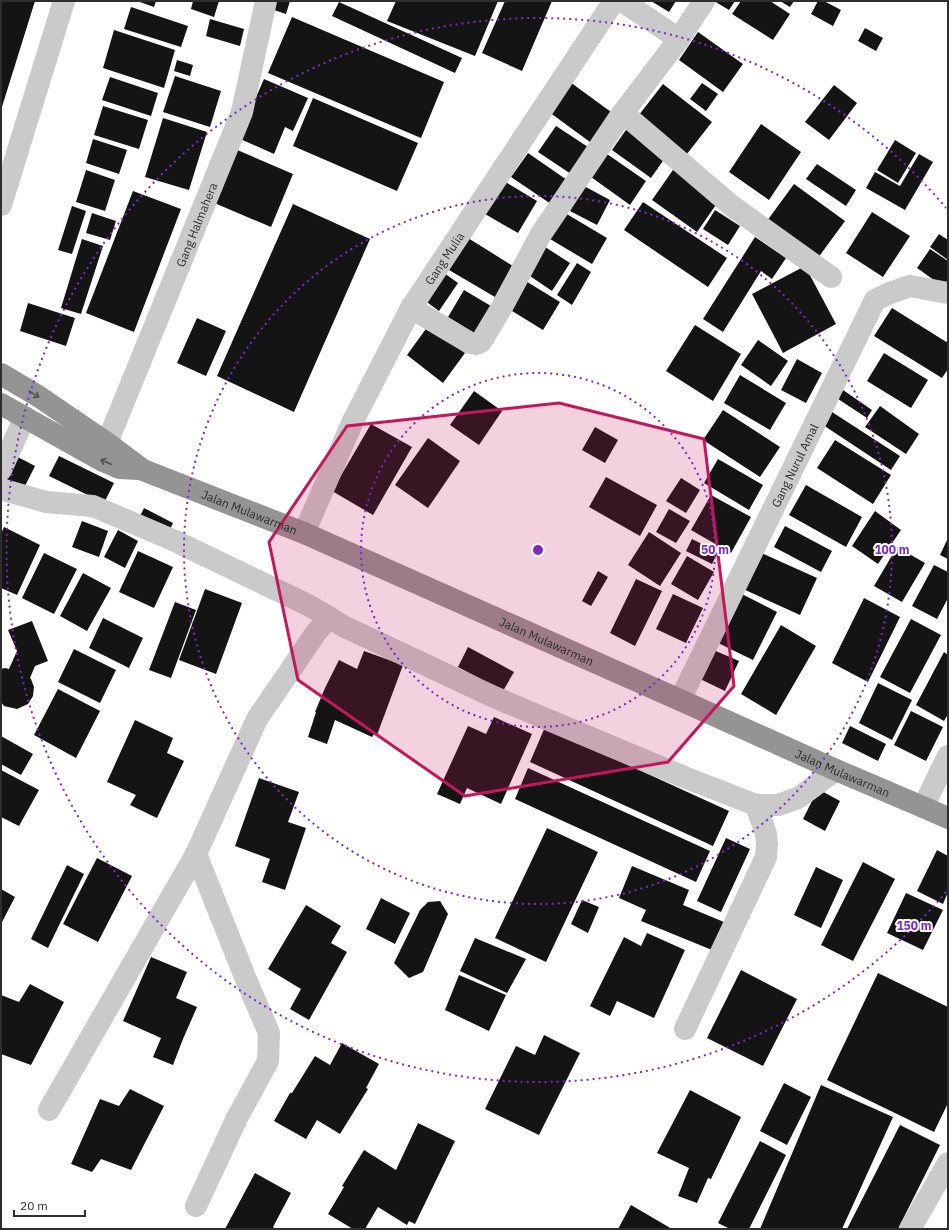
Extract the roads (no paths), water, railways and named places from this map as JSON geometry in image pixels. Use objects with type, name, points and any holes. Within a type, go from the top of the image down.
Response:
[{"type":"highway","name":"Jalan Mulawarman","points":[[1,374],[38,396],[107,443],[143,470],[304,533],[836,770],[948,818]]},
{"type":"highway","name":"Jalan Mulawarman","points":[[1,404],[101,460],[120,468],[143,470]]},
{"type":"street","points":[[1,205],[64,1]]},
{"type":"street","name":"Gang Halmahera","points":[[107,443],[242,112],[266,1]]},
{"type":"street","name":"Gang Mulia","points":[[304,533],[353,421],[411,308],[614,1]]},
{"type":"street","points":[[622,1],[679,39]]},
{"type":"street","points":[[411,308],[470,343],[476,344],[481,342],[502,307],[541,234],[623,113],[679,39],[704,1]]},
{"type":"street","points":[[623,113],[732,206],[831,278]]},
{"type":"street","name":"Gang Nurul Amal","points":[[680,700],[874,300],[910,286],[948,293]]},
{"type":"street","points":[[1,470],[25,417]]},
{"type":"street","points":[[1,489],[46,502],[93,506],[175,541],[308,604],[343,626],[494,697],[684,777],[756,805],[778,805],[798,798],[836,770]]},
{"type":"street","points":[[49,1110],[196,854],[257,719],[315,634],[329,617]]},
{"type":"street","points":[[923,806],[948,756]]},
{"type":"street","points":[[685,1029],[766,857],[766,834],[756,805]]},
{"type":"street","points":[[196,854],[245,977],[270,1033],[268,1061],[237,1118],[196,1206]]},
{"type":"street","points":[[910,1229],[948,1163]]}]
